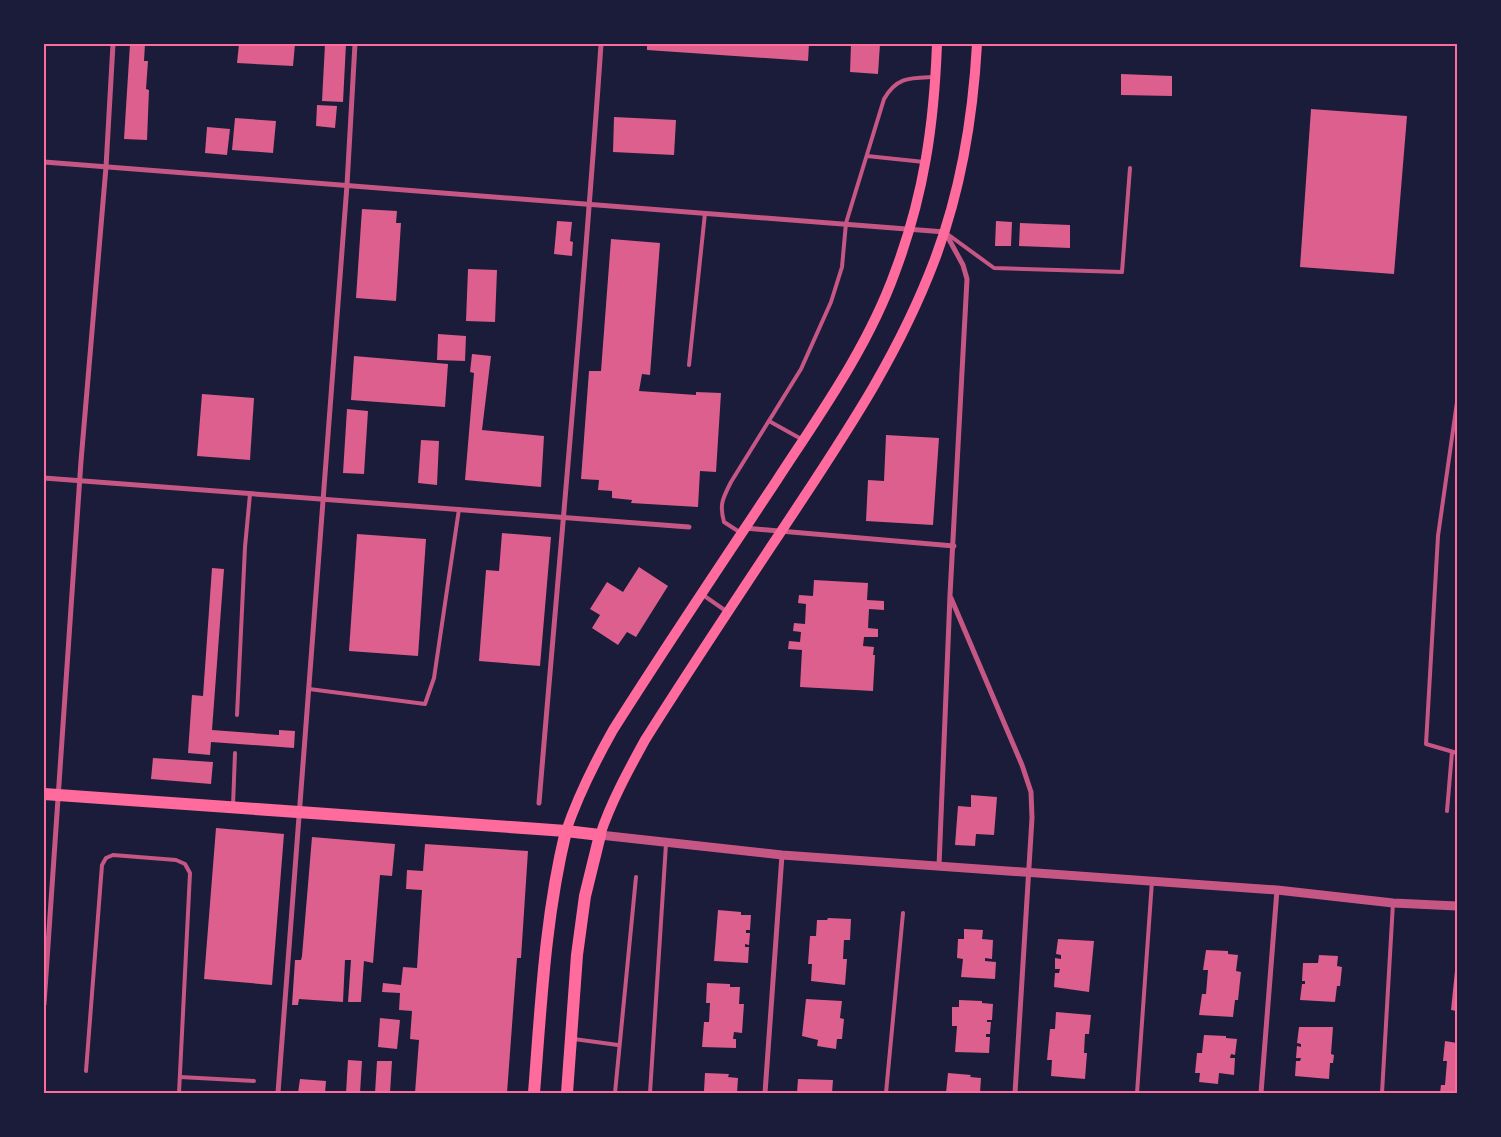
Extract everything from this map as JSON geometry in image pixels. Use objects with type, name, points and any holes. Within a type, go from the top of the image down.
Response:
[{"type":"main road","points":[[534,1093],[548,928],[553,890],[570,818],[613,730],[803,440],[866,337],[895,273],[910,228],[926,162],[937,44]]},
{"type":"main road","points":[[567,1093],[581,920],[600,835],[606,818],[645,740],[845,435],[893,355],[923,291],[945,232],[965,149],[973,100],[977,44]]},
{"type":"main road","points":[[44,794],[600,835]]},
{"type":"street","points":[[44,1004],[80,480],[106,167],[113,44]]},
{"type":"street","points":[[278,1093],[347,185],[355,44]]},
{"type":"street","points":[[539,803],[590,204],[601,44]]},
{"type":"street","points":[[44,162],[945,232],[963,265],[967,279],[950,595],[939,866]]},
{"type":"street","points":[[44,478],[689,527]]},
{"type":"street","points":[[743,531],[781,532],[954,546]]},
{"type":"street","points":[[950,595],[1022,765],[1030,792],[1032,818],[1015,1093]]},
{"type":"street","points":[[600,835],[782,855],[1277,890],[1393,903],[1457,906]]},
{"type":"street","points":[[765,1093],[782,855]]},
{"type":"street","points":[[1261,1093],[1277,890]]},
{"type":"lane","points":[[743,531],[724,522],[720,510],[723,497],[801,369],[831,302],[842,266],[846,223],[884,99],[890,89],[898,82],[909,78],[935,76]]},
{"type":"lane","points":[[867,156],[926,162]]},
{"type":"lane","points":[[945,232],[994,268],[1122,272],[1130,168]]},
{"type":"lane","points":[[689,365],[705,212]]},
{"type":"lane","points":[[1448,811],[1455,752],[1426,744],[1438,536],[1457,402]]},
{"type":"lane","points":[[769,421],[803,440]]},
{"type":"lane","points":[[237,715],[245,548],[250,494]]},
{"type":"lane","points":[[309,689],[426,704],[434,678],[459,509]]},
{"type":"lane","points":[[702,594],[728,612]]},
{"type":"lane","points":[[233,808],[235,753]]},
{"type":"lane","points":[[650,1093],[666,843]]},
{"type":"lane","points":[[86,1071],[102,865],[106,858],[113,855],[176,860],[185,864],[190,873],[179,1093]]},
{"type":"lane","points":[[614,1093],[636,876]]},
{"type":"lane","points":[[1137,1093],[1152,881]]},
{"type":"lane","points":[[1382,1093],[1393,903]]},
{"type":"lane","points":[[886,1093],[903,913]]},
{"type":"lane","points":[[571,1039],[618,1045]]},
{"type":"lane","points":[[180,1076],[254,1081]]},
{"type":"building","points":[[130,44],[145,44],[144,61],[148,61],[146,89],[149,90],[147,140],[124,139]]},
{"type":"building","points":[[239,44],[295,44],[293,66],[237,63]]},
{"type":"building","points":[[325,44],[346,44],[343,102],[322,101]]},
{"type":"building","points":[[647,44],[809,44],[808,61],[647,50]]},
{"type":"building","points":[[851,44],[880,44],[878,74],[850,72]]},
{"type":"building","points":[[1121,74],[1172,76],[1172,96],[1121,95]]},
{"type":"building","points":[[317,105],[337,106],[335,128],[316,126]]},
{"type":"building","points":[[1311,109],[1407,116],[1394,274],[1300,267]]},
{"type":"building","points":[[614,117],[676,120],[674,155],[613,152]]},
{"type":"building","points":[[235,118],[276,121],[273,153],[232,150]]},
{"type":"building","points":[[207,127],[230,129],[227,155],[205,153]]},
{"type":"building","points":[[362,209],[397,211],[396,223],[401,223],[396,301],[356,298]]},
{"type":"building","points":[[557,221],[572,222],[570,241],[573,242],[572,256],[554,254]]},
{"type":"building","points":[[996,221],[1012,222],[1011,246],[995,246]]},
{"type":"building","points":[[1020,223],[1070,225],[1070,248],[1019,246]]},
{"type":"building","points":[[611,239],[660,243],[650,375],[642,374],[639,391],[696,395],[696,392],[721,393],[716,472],[700,471],[698,507],[631,503],[632,500],[612,498],[612,491],[598,490],[599,480],[581,479],[589,371],[601,371]]},
{"type":"building","points":[[468,269],[497,270],[495,322],[466,321]]},
{"type":"building","points":[[438,334],[466,336],[465,361],[437,360]]},
{"type":"building","points":[[472,354],[491,356],[482,430],[544,436],[541,487],[465,480],[474,373],[470,372]]},
{"type":"building","points":[[354,356],[448,364],[445,407],[351,400]]},
{"type":"building","points":[[202,394],[254,398],[250,460],[197,456]]},
{"type":"building","points":[[347,409],[368,411],[364,474],[343,473]]},
{"type":"building","points":[[886,435],[939,438],[933,525],[866,521],[868,480],[884,481]]},
{"type":"building","points":[[421,440],[439,441],[437,485],[418,483]]},
{"type":"building","points":[[502,533],[551,537],[540,666],[479,661],[486,570],[499,571]]},
{"type":"building","points":[[357,534],[426,539],[418,656],[349,651]]},
{"type":"building","points":[[639,567],[668,586],[636,637],[627,632],[618,645],[592,628],[600,615],[590,609],[607,582],[623,592]]},
{"type":"building","points":[[212,568],[224,569],[212,730],[279,735],[279,730],[295,731],[294,748],[211,742],[210,755],[188,753],[192,695],[203,696]]},
{"type":"building","points":[[814,580],[868,583],[867,600],[884,601],[884,610],[869,609],[868,628],[878,629],[878,637],[864,637],[863,646],[874,647],[873,691],[800,687],[802,650],[788,649],[789,641],[800,642],[801,632],[793,631],[794,623],[805,624],[806,604],[798,603],[799,595],[813,596]]},
{"type":"building","points":[[153,758],[213,762],[211,784],[151,779]]},
{"type":"building","points":[[971,795],[997,797],[994,835],[976,834],[975,846],[955,845],[958,806],[971,807]]},
{"type":"building","points":[[216,828],[284,834],[272,985],[204,979]]},
{"type":"building","points":[[312,837],[395,844],[392,876],[380,875],[373,963],[364,961],[361,1002],[348,1002],[351,960],[345,960],[343,1002],[299,999],[298,1005],[292,1005],[295,960],[301,960],[302,956]]},
{"type":"building","points":[[425,844],[528,851],[521,958],[517,958],[507,1093],[415,1093],[419,1040],[410,1039],[412,1011],[399,1010],[400,993],[382,992],[383,983],[401,985],[403,967],[417,968],[422,890],[406,889],[407,870],[423,871]]},
{"type":"building","points":[[718,910],[751,915],[750,930],[746,930],[746,933],[750,933],[749,945],[745,944],[745,947],[749,947],[748,963],[714,961]]},
{"type":"building","points":[[828,918],[851,919],[850,940],[844,940],[843,959],[847,959],[845,985],[811,981],[812,964],[808,964],[810,936],[816,936],[817,920],[827,920]]},
{"type":"building","points":[[964,929],[983,930],[982,939],[993,940],[992,959],[985,958],[985,961],[996,962],[995,979],[961,977],[963,959],[957,958],[958,939],[964,939]]},
{"type":"building","points":[[1058,939],[1094,941],[1089,992],[1054,987],[1055,973],[1059,973],[1060,969],[1055,969],[1055,958],[1061,959],[1061,955],[1056,954]]},
{"type":"building","points":[[1206,950],[1228,951],[1228,954],[1238,955],[1236,971],[1241,972],[1238,1000],[1235,1000],[1233,1017],[1199,1015],[1202,994],[1206,994],[1208,970],[1203,970]]},
{"type":"building","points":[[1319,955],[1338,956],[1337,966],[1342,967],[1340,986],[1337,986],[1335,1002],[1300,1000],[1302,984],[1305,984],[1305,981],[1302,981],[1303,963],[1318,963]]},
{"type":"building","points":[[1457,961],[1457,1011],[1451,1010]]},
{"type":"building","points":[[707,983],[730,984],[730,987],[740,987],[739,1004],[744,1004],[742,1033],[734,1032],[733,1039],[736,1039],[736,1048],[702,1047],[704,1022],[709,1022],[710,1003],[706,1003]]},
{"type":"building","points":[[806,999],[842,1001],[840,1018],[844,1019],[842,1039],[837,1039],[836,1049],[817,1046],[818,1040],[802,1036]]},
{"type":"building","points":[[959,1000],[982,1001],[982,1003],[993,1004],[992,1020],[987,1020],[987,1022],[991,1022],[990,1034],[986,1034],[986,1037],[990,1037],[989,1053],[955,1052],[957,1026],[952,1026],[952,1007],[959,1007]]},
{"type":"building","points":[[1056,1012],[1091,1015],[1089,1034],[1085,1034],[1084,1053],[1087,1053],[1085,1079],[1051,1076],[1052,1060],[1047,1060],[1050,1029],[1055,1029]]},
{"type":"building","points":[[380,1018],[400,1020],[397,1049],[378,1047]]},
{"type":"building","points":[[1299,1027],[1333,1027],[1331,1054],[1334,1055],[1333,1063],[1330,1063],[1329,1079],[1295,1076],[1296,1061],[1300,1061],[1301,1058],[1296,1058],[1297,1046],[1301,1047],[1301,1044],[1297,1043]]},
{"type":"building","points":[[1204,1035],[1226,1036],[1226,1038],[1237,1039],[1235,1055],[1231,1054],[1230,1058],[1235,1058],[1234,1075],[1219,1073],[1218,1084],[1199,1082],[1200,1073],[1195,1073],[1197,1053],[1202,1053]]},
{"type":"building","points":[[1445,1041],[1457,1043],[1457,1093],[1440,1093],[1441,1085],[1445,1085],[1447,1061],[1443,1061]]},
{"type":"building","points":[[348,1060],[362,1061],[360,1093],[346,1093]]},
{"type":"building","points":[[377,1061],[392,1061],[390,1093],[375,1093]]},
{"type":"building","points":[[705,1073],[729,1074],[728,1077],[738,1078],[737,1093],[698,1093],[698,1091],[704,1091]]},
{"type":"building","points":[[948,1073],[981,1078],[980,1093],[946,1093]]},
{"type":"building","points":[[300,1079],[326,1081],[325,1093],[298,1093]]},
{"type":"building","points":[[798,1079],[833,1080],[832,1093],[797,1093]]}]
